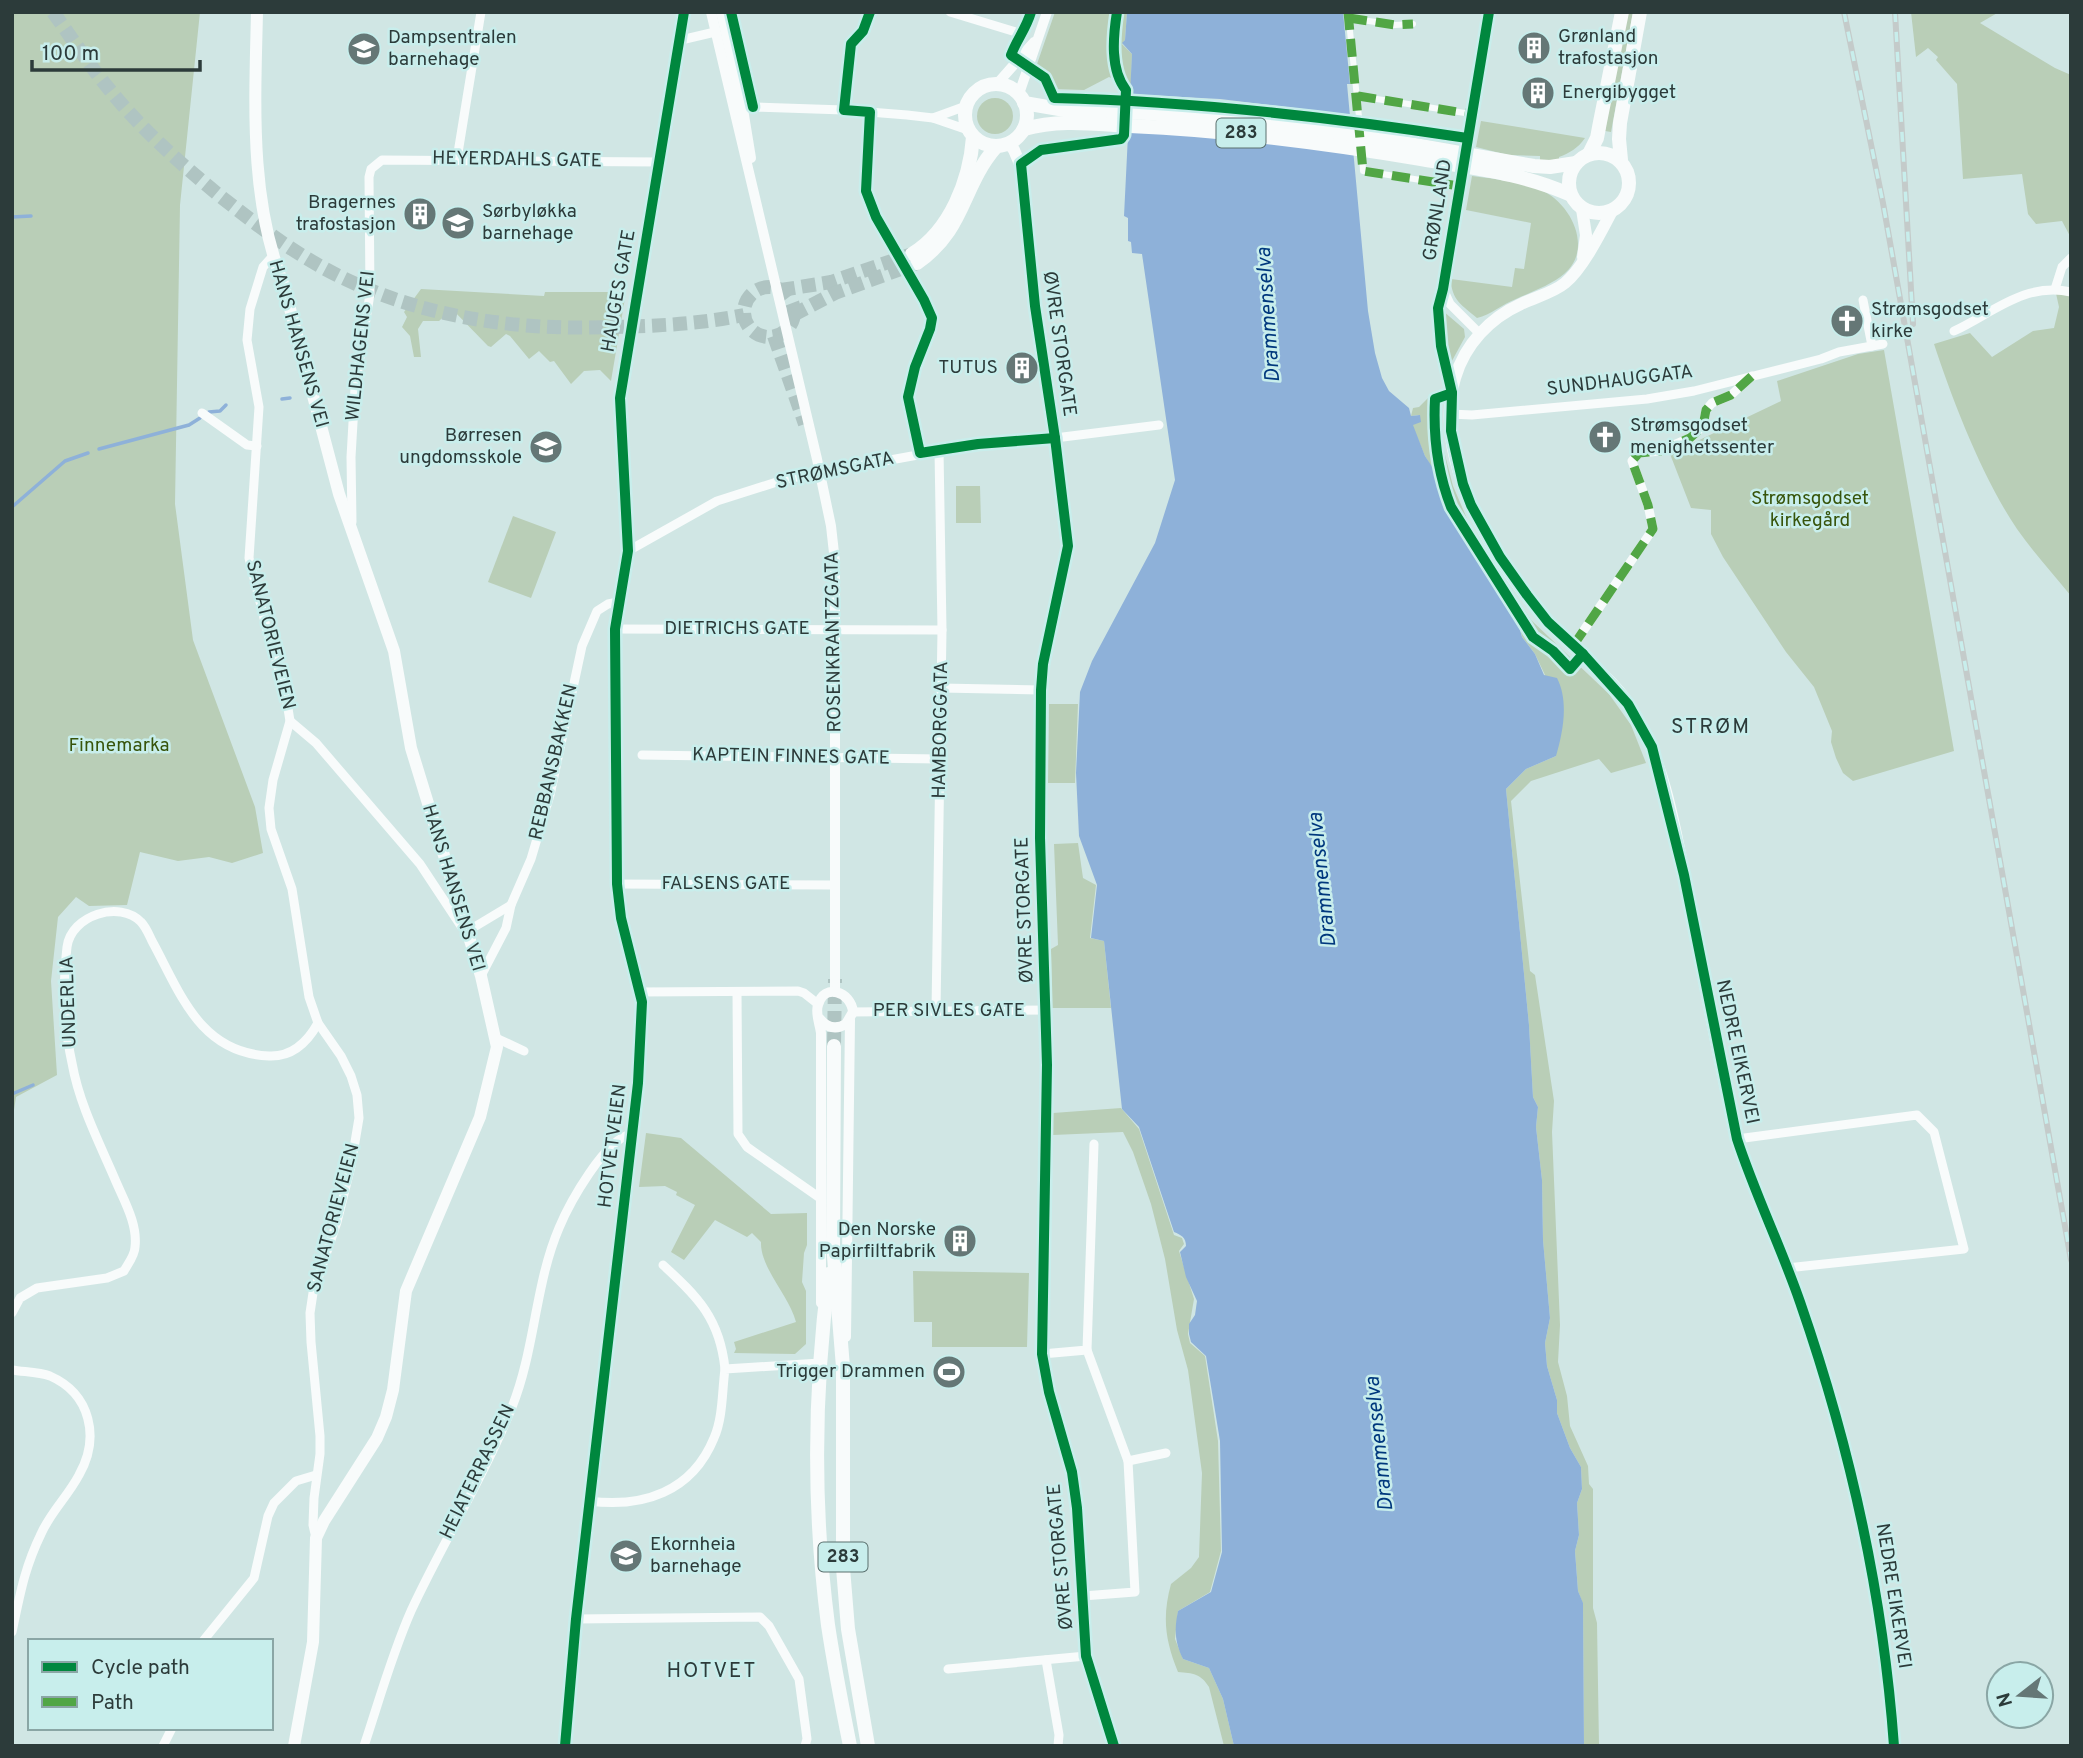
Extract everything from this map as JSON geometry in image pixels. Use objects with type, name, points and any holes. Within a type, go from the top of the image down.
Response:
[{"type":"main road","name":"HANS HANSENS VEI","points":[[257,12],[256,124],[260,189],[272,257],[284,286],[339,494],[394,651],[411,748],[481,976],[496,1038],[497,1056],[480,1117],[406,1291],[393,1390],[386,1417],[377,1438],[316,1538],[313,1642],[294,1746]]},
{"type":"main road","points":[[1621,160],[1606,153],[1589,154],[1597,138],[1622,12]]},
{"type":"main road","points":[[1583,258],[1586,235],[1582,209],[1599,214],[1612,211],[1626,197],[1629,188],[1629,178],[1621,160],[1620,123],[1640,12]]},
{"type":"main road","points":[[996,85],[977,91],[966,107],[964,114],[971,134],[970,161],[954,204],[935,235],[915,258],[945,239],[981,166],[1024,129],[1027,112],[1021,98]]},
{"type":"main road","name":"283","points":[[996,85],[1011,88],[1021,98],[1054,109],[1114,119],[1368,144],[1480,163],[1543,167],[1576,163],[1589,154]]},
{"type":"main road","name":"283","points":[[1024,129],[1055,123],[1114,119]]},
{"type":"main road","points":[[971,134],[985,144],[1003,145]]},
{"type":"main road","name":"ØVRE STORGATE","points":[[1003,145],[1014,150],[1022,169],[1035,306],[1068,546],[1043,664],[1041,690],[1040,838],[1047,1129],[1042,1354],[1049,1392],[1072,1472],[1077,1508],[1086,1656],[1114,1746]]},
{"type":"main road","name":"283","points":[[1480,163],[1532,179],[1571,195],[1582,209]]},
{"type":"main road","points":[[1571,195],[1570,174],[1576,163]]},
{"type":"main road","name":"NEDRE EIKERVEI","points":[[1612,211],[1595,244],[1564,283],[1508,310],[1480,334],[1459,366],[1453,386],[1450,414],[1454,451],[1463,484],[1484,530],[1527,595],[1548,622],[1628,704],[1652,747],[1684,875],[1737,1139],[1751,1181],[1787,1268],[1829,1389],[1857,1491],[1878,1602],[1889,1679],[1894,1746]]},
{"type":"main road","name":"283","points":[[834,1046],[833,1244],[843,1367],[842,1527],[845,1600],[868,1746]]},
{"type":"main road","name":"283","points":[[833,1244],[821,1333],[818,1489],[828,1625],[850,1746]]},
{"type":"street","points":[[457,159],[481,12]]},
{"type":"street","points":[[710,12],[720,31]]},
{"type":"street","points":[[720,31],[721,12]]},
{"type":"street","points":[[950,12],[1019,33]]},
{"type":"street","points":[[1021,98],[1036,40],[1047,12]]},
{"type":"street","name":"GRØNLAND","points":[[1480,334],[1450,304],[1443,289],[1489,12]]},
{"type":"street","points":[[1413,24],[1395,25],[1348,15],[1358,96],[1363,171],[1459,186]]},
{"type":"street","name":"ROSENKRANTZGATA","points":[[720,31],[752,163],[750,175],[831,526],[835,562],[835,992]]},
{"type":"street","name":"HAUGES GATE","points":[[628,551],[620,398],[659,162],[681,40],[720,31]]},
{"type":"street","points":[[996,85],[1036,40]]},
{"type":"street","points":[[1358,96],[1471,114]]},
{"type":"street","points":[[738,110],[752,107],[844,110],[933,118],[971,134]]},
{"type":"street","points":[[933,118],[966,107]]},
{"type":"street","name":"HEYERDAHLS GATE","points":[[376,164],[382,160],[457,159],[659,162]]},
{"type":"street","name":"WILDHAGENS VEI","points":[[352,531],[351,457],[355,388],[370,294],[369,177],[376,164]]},
{"type":"street","name":"SANATORIEVEIEN","points":[[272,257],[263,267],[247,323],[249,358],[259,407],[249,558],[285,690],[290,721],[269,808],[271,829],[292,889],[309,997],[318,1023],[351,1076],[357,1096],[359,1118],[340,1210],[313,1293],[310,1313],[320,1436],[313,1525],[316,1538]]},
{"type":"street","points":[[2055,289],[2062,267],[2071,258]]},
{"type":"street","points":[[1954,331],[2021,295],[2055,289],[2071,292]]},
{"type":"street","points":[[1863,300],[1872,346]]},
{"type":"street","name":"SUNDHAUGGATA","points":[[1450,414],[1472,415],[1647,399],[1694,391],[1883,344]]},
{"type":"street","points":[[1573,646],[1653,529],[1648,505],[1632,461],[1634,457],[1639,453],[1660,451],[1690,438],[1703,426],[1706,410],[1712,403],[1731,395],[1753,375]]},
{"type":"street","points":[[202,412],[247,445],[257,446]]},
{"type":"street","name":"STRØMSGATA","points":[[628,551],[717,501],[786,479],[978,444],[1159,425]]},
{"type":"street","name":"HAMBORGGATA","points":[[936,1010],[942,688],[939,450]]},
{"type":"street","name":"HOTVETVEIEN","points":[[565,1746],[576,1619],[643,1019],[640,992],[621,918],[617,884],[615,629],[628,551]]},
{"type":"street","name":"REBBANSBAKKEN","points":[[481,976],[506,928],[510,905],[531,859],[550,795],[582,646],[597,611],[608,604],[618,602]]},
{"type":"street","name":"DIETRICHS GATE","points":[[615,629],[942,631]]},
{"type":"street","points":[[942,688],[1041,690]]},
{"type":"street","points":[[290,721],[316,743],[420,864],[461,926],[467,929],[476,926],[510,905]]},
{"type":"street","name":"KAPTEIN FINNES GATE","points":[[642,755],[940,759]]},
{"type":"street","name":"FALSENS GATE","points":[[617,884],[834,885]]},
{"type":"street","name":"UNDERLIA","points":[[12,1313],[19,1298],[37,1288],[107,1278],[124,1271],[135,1249],[132,1220],[87,1113],[72,1064],[65,983],[67,944],[76,925],[95,915],[122,912],[141,922],[188,1010],[208,1033],[230,1047],[257,1055],[276,1056],[297,1050],[318,1023]]},
{"type":"street","points":[[640,992],[798,991],[818,1004],[821,1333]]},
{"type":"street","points":[[737,992],[738,1134],[747,1147],[820,1198]]},
{"type":"street","points":[[818,1004],[825,995],[835,992],[850,1000],[847,1304],[843,1367]]},
{"type":"street","name":"PER SIVLES GATE","points":[[851,1016],[936,1010],[1046,1010]]},
{"type":"street","points":[[820,1019],[824,1024],[835,1028],[841,1027],[851,1016]]},
{"type":"street","points":[[496,1038],[524,1051]]},
{"type":"street","points":[[1737,1139],[1917,1115],[1934,1132],[1964,1249],[1787,1268]]},
{"type":"street","name":"HEIATERRASSEN","points":[[364,1746],[410,1615],[443,1543],[497,1442],[513,1403],[559,1228],[581,1186],[597,1164],[617,1140],[632,1134]]},
{"type":"street","name":"ØVRE STORGATE","points":[[1083,1596],[1135,1592],[1128,1461],[1087,1350],[1094,1144]]},
{"type":"street","points":[[589,1501],[620,1504],[648,1499],[671,1489],[702,1462],[715,1436],[725,1368],[723,1346],[705,1308],[663,1265]]},
{"type":"street","points":[[1042,1354],[1087,1350]]},
{"type":"street","points":[[725,1368],[820,1363]]},
{"type":"street","points":[[12,1370],[48,1376],[70,1388],[86,1409],[90,1430],[90,1453],[79,1476],[43,1530],[25,1571],[12,1632]]},
{"type":"street","points":[[1128,1461],[1166,1453]]},
{"type":"street","points":[[205,1639],[254,1578],[268,1516],[274,1503],[296,1480],[316,1475]]},
{"type":"street","points":[[576,1619],[760,1617],[769,1626],[799,1679],[807,1738],[805,1746]]},
{"type":"street","points":[[948,1669],[1086,1656]]},
{"type":"street","points":[[1046,1660],[1059,1735],[1058,1746]]},
{"type":"street","points":[[163,1746],[171,1730]]},
{"type":"green space","name":"Finnemarka","points":[[12,12],[200,12],[180,205],[175,504],[193,640],[255,807],[263,853],[232,863],[209,857],[178,861],[140,852],[127,905],[89,906],[76,897],[58,917],[51,981],[57,1075],[16,1097],[12,1123]]},
{"type":"green space","points":[[1055,12],[1127,12],[1125,40],[1122,44],[1132,54],[1131,86],[1109,77],[1084,90],[1053,89],[1036,67]]},
{"type":"green space","points":[[1627,12],[1633,12],[1611,132],[1605,131]]},
{"type":"green space","points":[[1911,12],[1999,12],[1980,23],[2071,75],[2071,238],[2062,221],[2036,224],[2028,214],[2022,174],[1963,179],[1957,84],[1936,60],[1938,57],[1928,48],[1916,57]]},
{"type":"green space","points":[[995,98],[1008,103],[1013,116],[1008,129],[995,134],[982,129],[977,116],[982,103]]},
{"type":"green space","points":[[1481,121],[1585,138],[1574,150],[1559,157],[1559,160],[1540,160],[1540,156],[1508,155],[1476,147]]},
{"type":"green space","points":[[1472,176],[1526,185],[1552,196],[1569,216],[1578,240],[1573,264],[1559,278],[1477,318],[1456,297],[1451,279],[1512,287],[1515,268],[1524,269],[1531,223],[1466,210]]},
{"type":"green space","points":[[421,289],[544,296],[545,292],[626,292],[611,381],[600,370],[584,371],[571,384],[554,361],[550,362],[539,351],[529,359],[506,334],[491,347],[488,346],[452,309],[439,321],[423,321],[418,329],[421,357],[414,357],[410,336],[402,327],[407,317],[404,312]]},
{"type":"green space","points":[[2055,289],[2071,292],[2071,596],[2023,538],[1992,487],[1960,415],[1934,344],[1970,333],[1992,357],[2033,331],[2054,328],[2059,307]]},
{"type":"green space","points":[[1443,311],[1464,329],[1465,337],[1447,370],[1443,337]]},
{"type":"green space","name":"Strømsgodset kirkegård","points":[[1884,350],[1954,751],[1853,781],[1843,773],[1836,758],[1831,742],[1832,731],[1814,687],[1786,652],[1723,557],[1711,534],[1711,510],[1691,508],[1670,454],[1781,401],[1777,381],[1858,354]]},
{"type":"green space","points":[[1434,392],[1439,403],[1443,447],[1453,486],[1468,521],[1531,620],[1609,694],[1631,725],[1646,763],[1611,773],[1599,759],[1531,781],[1511,801],[1530,971],[1535,975],[1554,1101],[1552,1132],[1560,1325],[1558,1362],[1567,1396],[1570,1426],[1588,1466],[1589,1484],[1593,1489],[1593,1608],[1597,1623],[1599,1746],[1584,1746],[1583,1604],[1578,1591],[1575,1551],[1579,1535],[1577,1503],[1582,1489],[1581,1467],[1570,1448],[1557,1413],[1557,1400],[1547,1366],[1545,1343],[1550,1318],[1543,1240],[1542,1180],[1536,1127],[1538,1107],[1533,1097],[1529,1025],[1506,789],[1526,769],[1556,756],[1545,675],[1535,654],[1522,637],[1516,608],[1451,507],[1412,425],[1419,415],[1411,416],[1413,408],[1419,407]]},
{"type":"green space","points":[[956,486],[980,486],[981,523],[956,523]]},
{"type":"green space","points":[[513,516],[556,532],[531,598],[488,582]]},
{"type":"green space","points":[[1049,704],[1078,704],[1075,783],[1048,783]]},
{"type":"green space","points":[[1078,843],[1083,878],[1096,885],[1090,938],[1104,941],[1111,1008],[1052,1008],[1051,949],[1058,945],[1054,844]]},
{"type":"green space","points":[[1121,1108],[1139,1129],[1174,1235],[1182,1238],[1184,1244],[1179,1251],[1194,1299],[1188,1334],[1190,1343],[1205,1356],[1218,1441],[1221,1551],[1210,1592],[1178,1611],[1175,1639],[1183,1659],[1209,1668],[1223,1699],[1234,1746],[1224,1746],[1209,1687],[1196,1675],[1178,1672],[1168,1639],[1166,1607],[1171,1584],[1191,1568],[1199,1557],[1202,1473],[1188,1370],[1151,1204],[1123,1132],[1053,1135],[1053,1113]]},
{"type":"green space","points":[[646,1133],[681,1138],[771,1214],[807,1213],[807,1245],[802,1282],[806,1291],[806,1344],[795,1354],[734,1353],[734,1342],[796,1322],[792,1312],[765,1262],[761,1242],[752,1233],[747,1237],[715,1220],[684,1260],[671,1252],[695,1205],[665,1186],[639,1187]]},
{"type":"green space","points":[[913,1271],[1029,1273],[1027,1347],[932,1347],[932,1322],[914,1322]]},
{"type":"water","name":"Drammenselva","points":[[1127,12],[1343,12],[1368,311],[1382,378],[1389,391],[1409,408],[1411,416],[1420,415],[1421,422],[1413,425],[1425,456],[1435,471],[1447,506],[1515,612],[1522,637],[1535,654],[1544,675],[1557,678],[1561,687],[1564,717],[1556,756],[1526,769],[1506,789],[1529,1025],[1533,1097],[1538,1107],[1536,1127],[1542,1180],[1543,1240],[1550,1318],[1545,1343],[1547,1366],[1557,1400],[1557,1413],[1570,1448],[1581,1467],[1582,1489],[1577,1503],[1579,1535],[1575,1551],[1578,1591],[1583,1603],[1584,1746],[1234,1746],[1223,1699],[1209,1668],[1183,1659],[1178,1647],[1178,1611],[1211,1592],[1222,1552],[1220,1441],[1206,1356],[1191,1342],[1189,1334],[1189,1324],[1195,1315],[1197,1301],[1186,1277],[1180,1252],[1186,1246],[1185,1240],[1174,1232],[1139,1127],[1122,1109],[1104,941],[1091,938],[1097,885],[1079,836],[1076,773],[1080,692],[1092,661],[1155,543],[1175,480],[1142,254],[1132,253],[1131,242],[1128,241],[1128,218],[1124,216],[1132,54],[1122,43],[1125,40]]},
{"type":"pier","points":[[1127,94],[1220,99],[1353,115],[1357,155],[1260,141],[1126,131]]},
{"type":"waterway","points":[[12,217],[31,216]]},
{"type":"waterway","points":[[282,399],[290,398]]},
{"type":"waterway","points":[[209,412],[220,411],[226,405]]},
{"type":"waterway","points":[[99,449],[189,425],[200,418]]},
{"type":"waterway","points":[[12,507],[65,461],[88,453]]},
{"type":"waterway","points":[[12,1094],[33,1085]]},
{"type":"tunnel","points":[[53,12],[121,104],[176,159],[281,242],[354,283],[425,308],[499,323],[574,328],[662,325],[744,315]]},
{"type":"tunnel","points":[[781,290],[831,282],[912,254]]},
{"type":"tunnel","points":[[793,315],[835,293],[917,263]]},
{"type":"tunnel","points":[[769,287],[786,295],[794,312],[786,329],[769,337],[752,329],[744,312],[752,295],[769,287]]},
{"type":"tunnel","points":[[774,336],[805,424]]},
{"type":"tunnel","points":[[834,1046],[835,979]]},
{"type":"railway","points":[[1844,12],[1883,203],[2071,1260]]},
{"type":"railway","points":[[1895,12],[1913,324]]},
{"type":"marked path","points":[[1348,12],[1363,171],[1459,186]]},
{"type":"marked path","points":[[1349,18],[1395,25],[1413,24]]},
{"type":"marked path","points":[[1358,96],[1471,114],[1470,122]]},
{"type":"marked path","points":[[1573,646],[1653,529],[1648,505],[1632,461],[1639,453],[1660,451],[1690,438],[1703,426],[1706,410],[1712,403],[1731,395],[1753,375]]},
{"type":"cycle path","points":[[565,1746],[576,1619],[638,1083],[642,1002],[621,918],[617,884],[615,629],[628,551],[620,398],[684,12]]},
{"type":"cycle path","points":[[731,12],[753,107]]},
{"type":"cycle path","points":[[870,12],[863,31],[851,44],[844,110],[870,112],[866,191],[876,217],[932,318],[908,397],[920,453],[978,444],[1055,438]]},
{"type":"cycle path","points":[[1031,12],[1011,55],[1045,78],[1054,98],[1261,111],[1467,138]]},
{"type":"cycle path","points":[[1114,1746],[1086,1656],[1077,1508],[1072,1472],[1049,1392],[1042,1354],[1047,1065],[1040,838],[1041,690],[1043,664],[1068,546],[1035,306],[1021,164],[1041,150],[1121,139],[1124,135],[1126,90],[1117,73],[1114,53],[1117,12]]},
{"type":"cycle path","points":[[1489,12],[1438,308],[1441,346],[1452,393],[1451,431],[1463,484],[1471,505],[1500,557],[1527,595],[1548,622],[1583,654],[1628,704],[1652,747],[1684,875],[1737,1139],[1800,1302],[1849,1465],[1882,1632],[1894,1746]]},
{"type":"cycle path","points":[[1452,393],[1435,399],[1435,440],[1439,467],[1451,507],[1533,637],[1553,651],[1570,669],[1583,654]]},
{"type":"place","name":"Grønland trafostasjon","points":[[1534,48]]},
{"type":"place","name":"Dampsentralen barnehage","points":[[364,49]]},
{"type":"place","name":"Energibygget","points":[[1538,93]]},
{"type":"place","name":"Bragernes trafostasjon","points":[[420,214]]},
{"type":"place","name":"Sørbyløkka barnehage","points":[[458,223]]},
{"type":"place","name":"Strømsgodset kirke","points":[[1847,321]]},
{"type":"place","name":"TUTUS","points":[[1022,368]]},
{"type":"place","name":"Strømsgodset menighetssenter","points":[[1605,437]]},
{"type":"place","name":"Børresen ungdomsskole","points":[[546,447]]},
{"type":"place","name":"Den Norske Papirfiltfabrik","points":[[960,1241]]},
{"type":"place","name":"Trigger Drammen","points":[[949,1372]]},
{"type":"place","name":"Ekornheia barnehage","points":[[626,1556]]},
{"type":"district","name":"STRØM","points":[[1711,727]]},
{"type":"district","name":"HOTVET","points":[[712,1671]]}]
